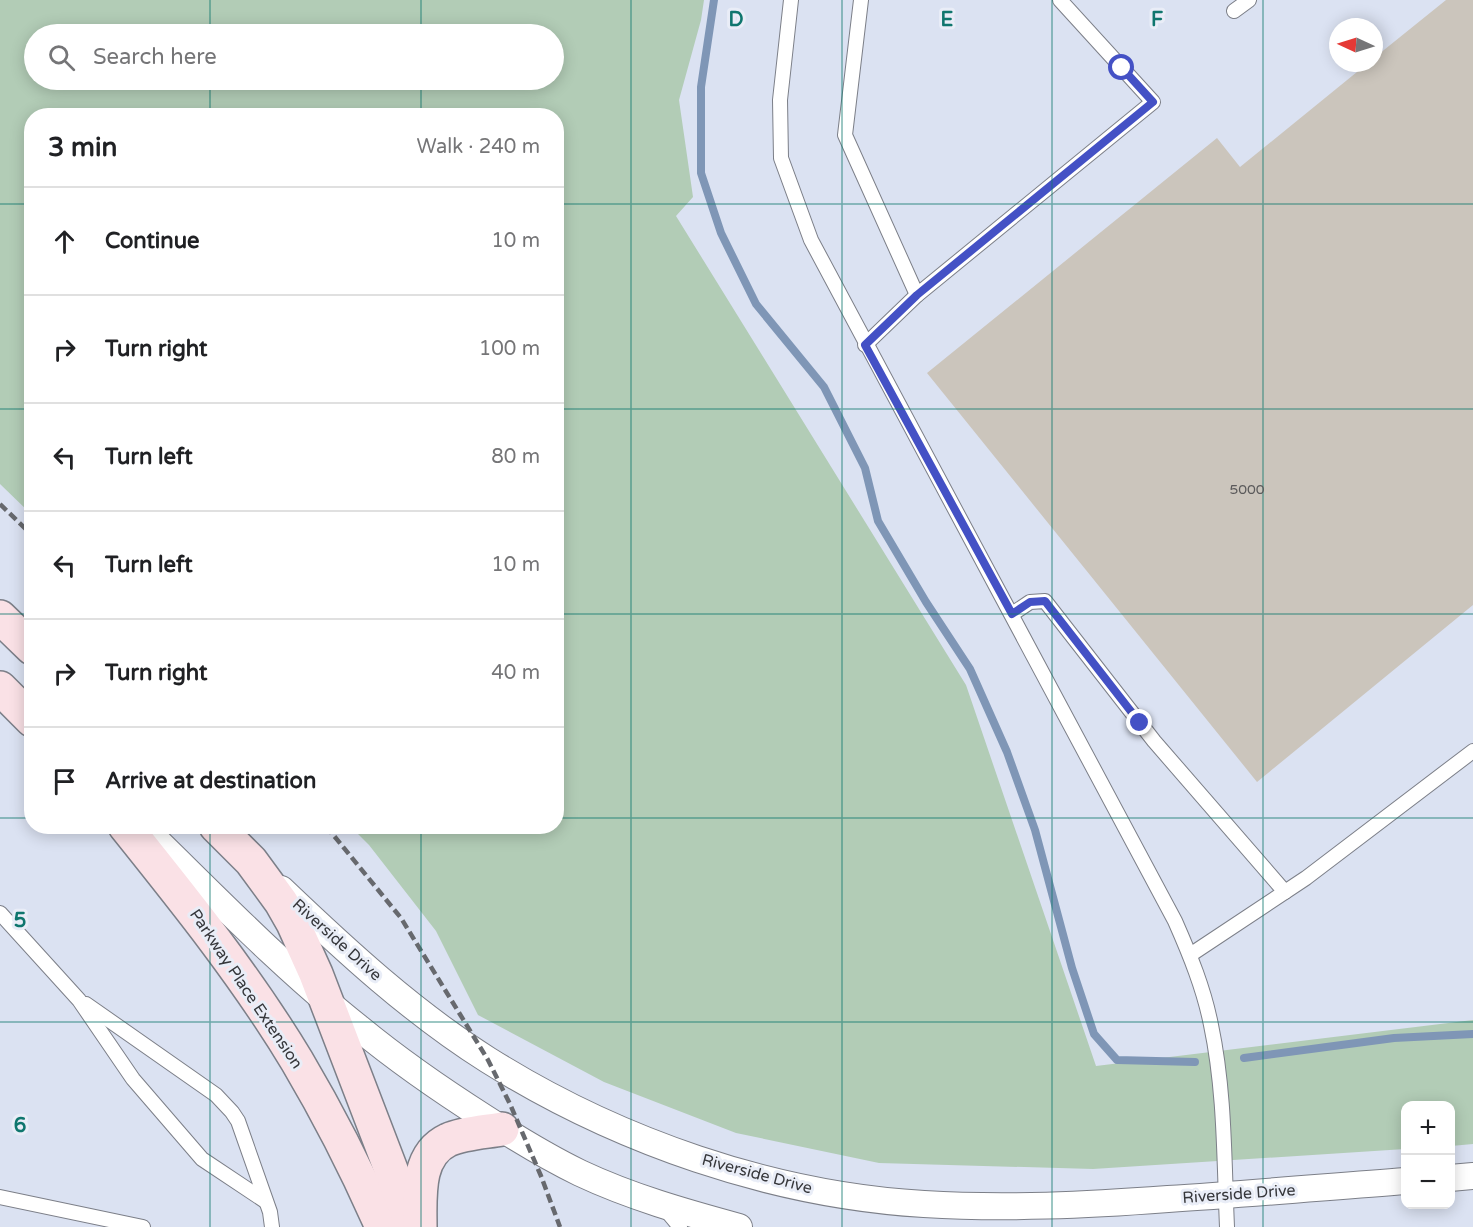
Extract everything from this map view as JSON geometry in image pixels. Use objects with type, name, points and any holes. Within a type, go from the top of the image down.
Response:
[{"type":"main road","points":[[0,617],[24,640]]},
{"type":"main road","name":"Parkway Place Extension","points":[[131,834],[214,939],[275,1027],[315,1094],[365,1189],[382,1227]]},
{"type":"main road","name":"Riverside Drive","points":[[224,834],[251,861]]},
{"type":"main road","points":[[251,861],[281,902],[293,923],[326,1000],[413,1227]]},
{"type":"main road","points":[[420,1227],[423,1175],[429,1156],[437,1146],[450,1139],[502,1129]]},
{"type":"street","points":[[150,834],[251,932],[326,1000],[407,1066],[502,1129],[579,1172],[631,1195],[739,1227]]},
{"type":"street","name":"Riverside Drive","points":[[251,861],[357,959],[431,1020],[488,1060],[591,1116],[701,1159],[785,1183],[875,1200],[1017,1207],[1063,1206],[1401,1181]]},
{"type":"street","points":[[1455,1178],[1473,1176]]},
{"type":"lane","points":[[791,0],[780,100],[781,158],[811,240],[865,345],[1012,614],[1190,955],[1202,988],[1217,1063],[1224,1146],[1227,1227]]},
{"type":"lane","points":[[861,0],[844,135],[917,295]]},
{"type":"lane","points":[[865,345],[917,295],[1153,102],[1060,0]]},
{"type":"lane","points":[[1234,11],[1249,0]]},
{"type":"lane","points":[[1012,614],[1030,602],[1045,601],[1154,741],[1285,892]]},
{"type":"lane","points":[[1190,955],[1285,892],[1473,751]]},
{"type":"lane","points":[[0,913],[79,1000],[134,1079],[202,1159],[265,1201]]},
{"type":"lane","points":[[79,1000],[224,1102],[238,1121],[272,1227]]},
{"type":"lane","points":[[0,1197],[143,1227]]},
{"type":"lane","points":[[662,1205],[680,1227]]},
{"type":"shaded area","points":[[0,0],[1473,0],[1473,1227],[0,1227]]},
{"type":"green space","points":[[0,0],[704,0],[701,20],[679,100],[693,197],[676,216],[966,685],[1096,1066],[1473,1020],[1473,1144],[1455,1146],[1455,1101],[1401,1101],[1401,1149],[1093,1169],[879,1163],[736,1133],[604,1082],[478,1015],[436,931],[358,834],[564,834],[564,108],[24,108],[24,507],[0,484]]},
{"type":"building","points":[[1446,0],[1473,0],[1473,605],[1257,782],[927,373],[1217,138],[1240,167],[1357,72],[1383,72],[1383,51]]},
{"type":"waterway","points":[[714,0],[701,87],[701,173],[721,233],[756,304],[824,387],[865,468],[878,521],[926,602],[970,669],[1007,752],[1035,830],[1072,968],[1094,1034],[1117,1060],[1195,1062]]},
{"type":"waterway","points":[[1244,1058],[1394,1038],[1473,1034]]},
{"type":"railway","points":[[0,504],[24,527]]},
{"type":"railway","points":[[333,834],[401,918],[488,1060],[510,1104],[560,1227]]},
{"type":"route","points":[[1122,68],[1153,102],[917,295],[865,345],[1012,614],[1030,602],[1045,601],[1140,723]]}]
